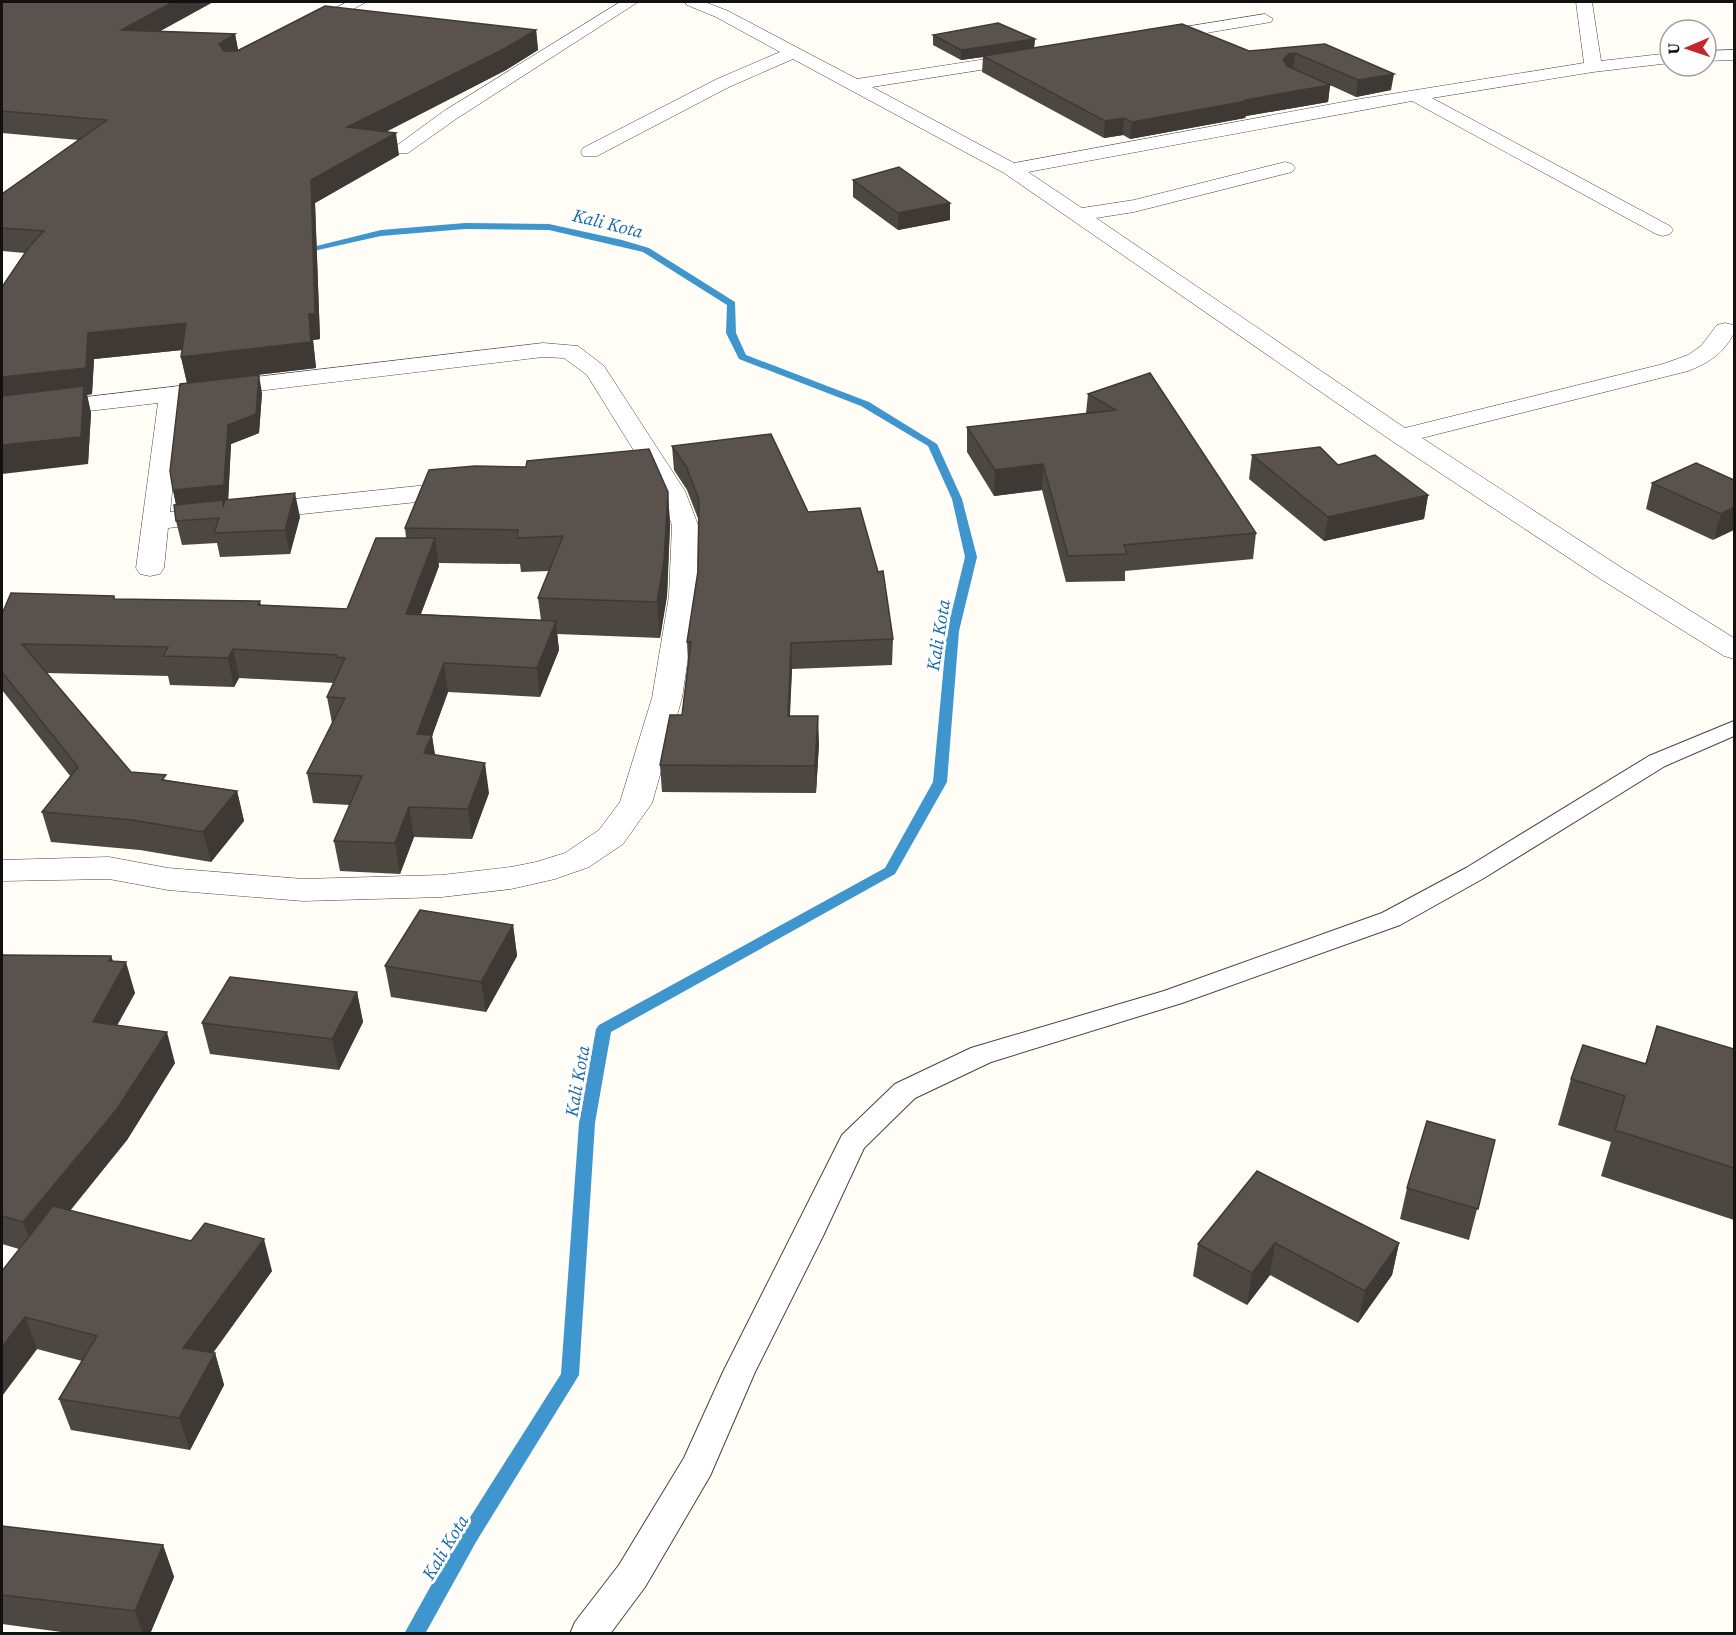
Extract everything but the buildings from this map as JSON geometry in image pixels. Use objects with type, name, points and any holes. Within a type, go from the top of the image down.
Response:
[{"type":"street","points":[[288,39],[358,2]]},
{"type":"street","points":[[400,149],[630,2]]},
{"type":"street","points":[[693,2],[794,52],[1011,169],[1401,436],[1612,574],[1734,650]]},
{"type":"street","points":[[1584,2],[1593,67]]},
{"type":"street","points":[[1136,40],[1265,19]]},
{"type":"street","points":[[590,152],[723,83],[794,52]]},
{"type":"street","points":[[855,85],[1042,55]]},
{"type":"street","points":[[1718,56],[1734,55]]},
{"type":"street","points":[[1011,169],[1354,105],[1593,67],[1658,59]]},
{"type":"street","points":[[1325,91],[1354,105]]},
{"type":"street","points":[[1414,95],[1663,230]]},
{"type":"street","points":[[1079,215],[1134,206],[1286,168]]},
{"type":"street","points":[[1401,436],[1679,366],[1696,360],[1710,351],[1719,343],[1725,330]]},
{"type":"street","points":[[2,414],[543,350],[570,351],[596,371],[649,473],[672,491],[685,525],[683,596],[668,698],[636,802],[611,837],[577,860],[511,878],[442,886],[374,889],[303,890],[237,886],[168,879],[109,868],[2,871]]},
{"type":"street","points":[[150,568],[171,393]]},
{"type":"street","points":[[156,521],[484,488]]},
{"type":"lane","points":[[588,1634],[632,1576],[698,1466],[739,1372],[808,1236],[852,1142],[905,1091],[981,1055],[1173,997],[1391,919],[1475,873],[1657,761],[1734,728]]},
{"type":"waterway","name":"Kali Kota","points":[[300,251],[381,233],[465,226],[549,227],[646,250],[732,304],[731,333],[742,357],[865,404],[932,444],[957,499],[971,557],[953,631],[940,782],[890,871],[604,1029],[587,1123],[570,1375],[469,1536],[414,1634]]}]
